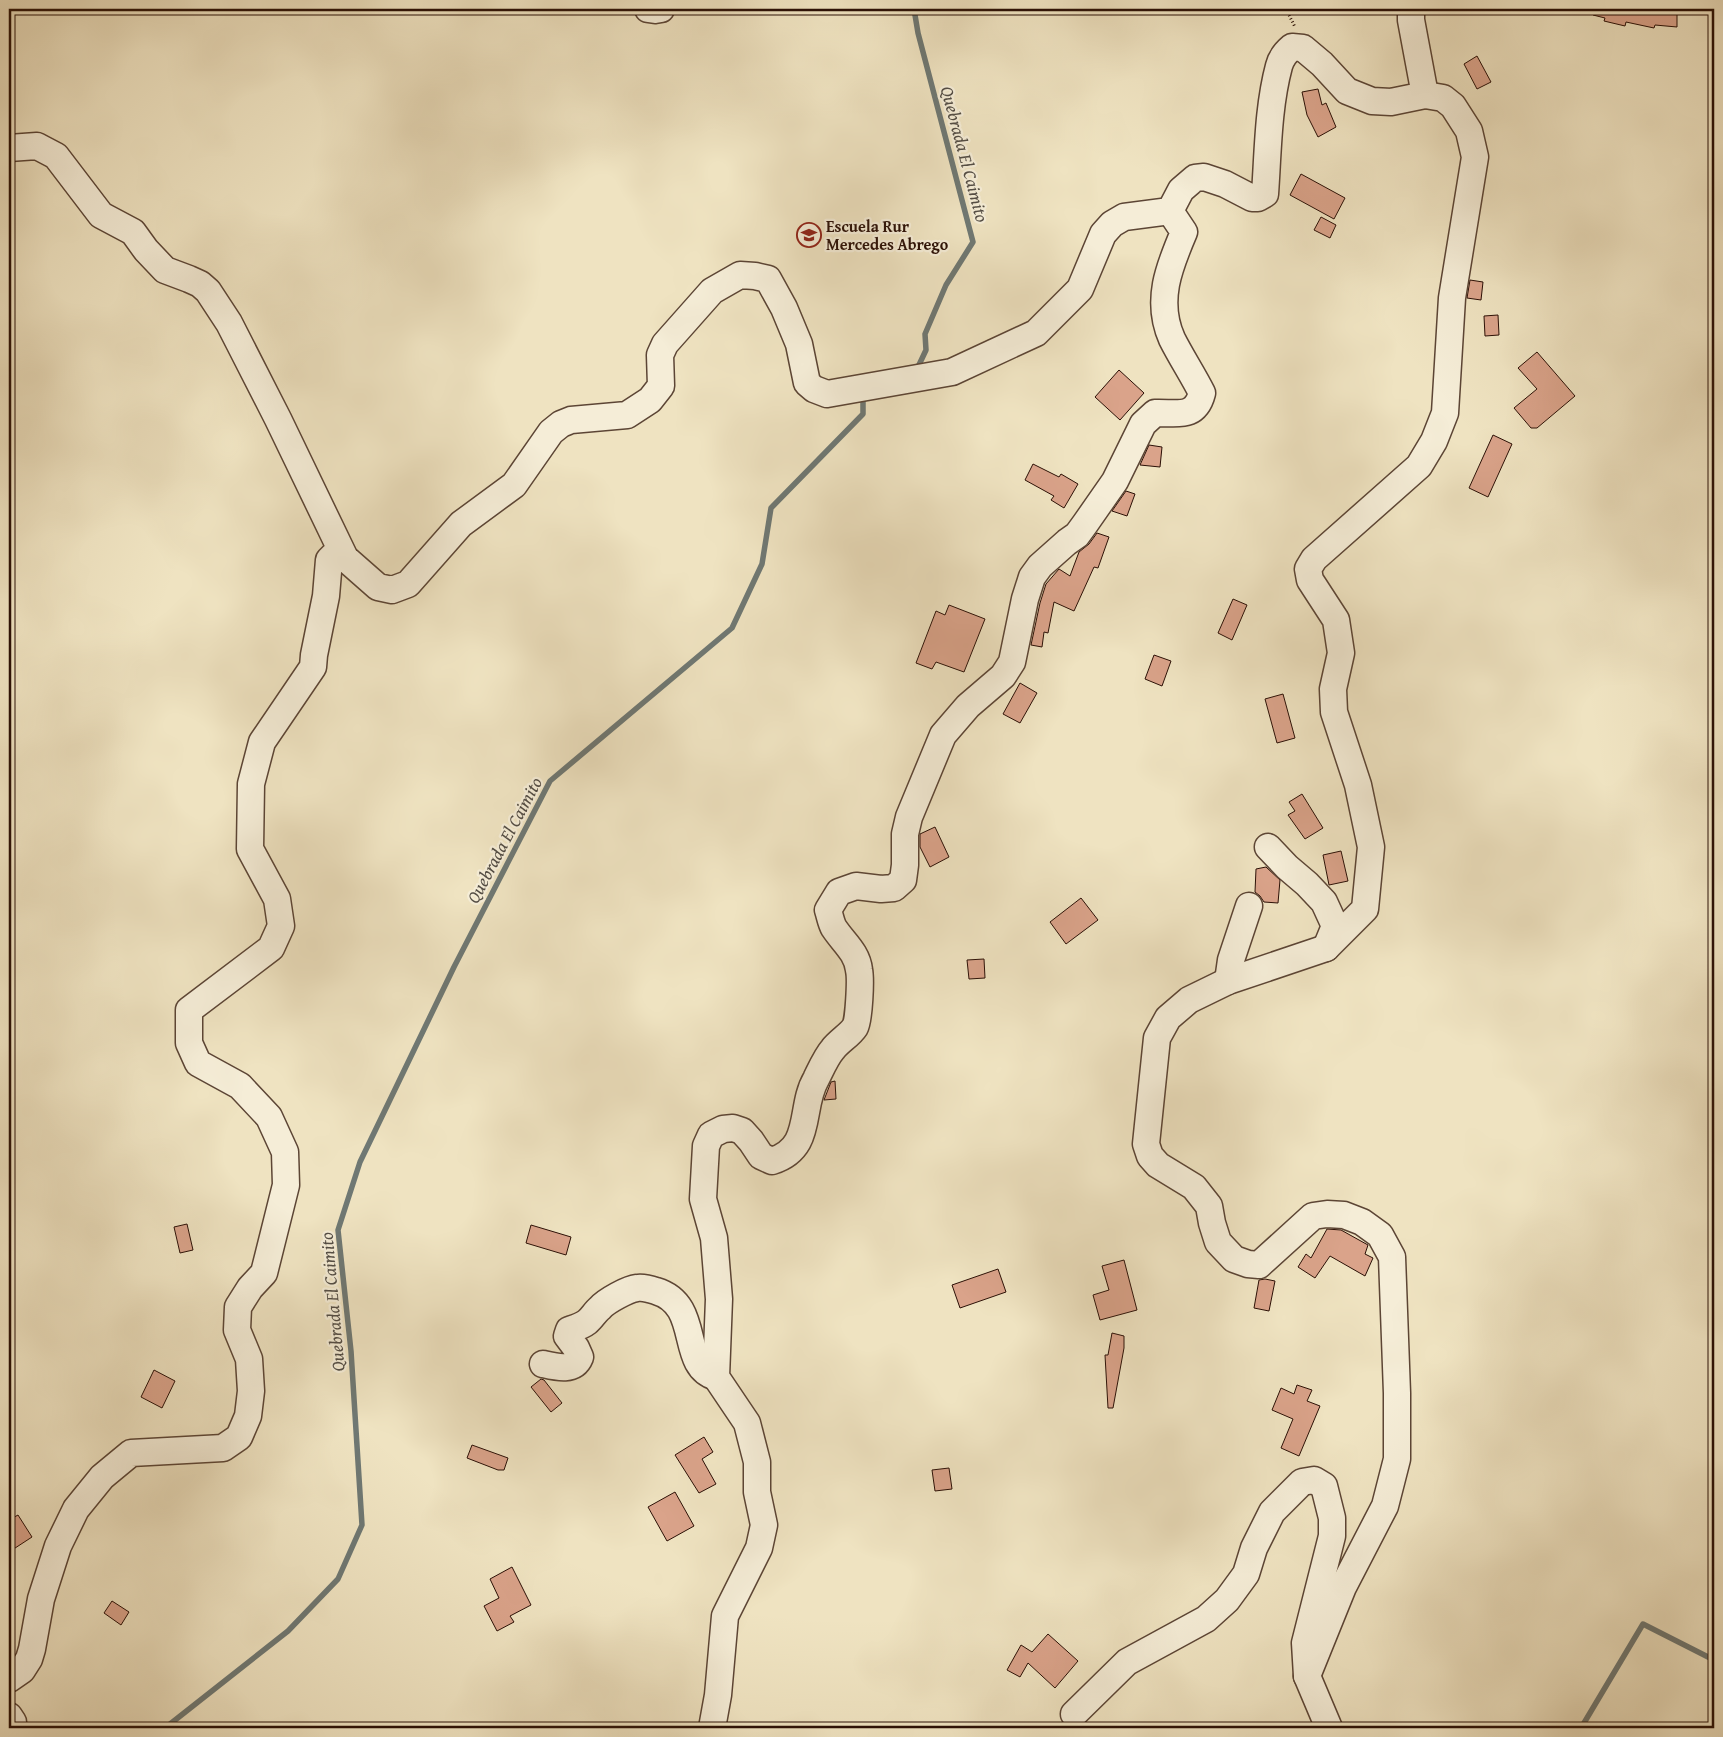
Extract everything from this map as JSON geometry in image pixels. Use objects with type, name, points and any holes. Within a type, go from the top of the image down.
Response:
[{"type":"street","points":[[648,9],[661,9]]},
{"type":"street","points":[[1411,9],[1411,20],[1425,95]]},
{"type":"street","points":[[1170,211],[1181,190],[1195,178],[1204,178],[1225,184],[1252,198],[1258,198],[1265,194],[1270,118],[1279,65],[1292,46],[1303,48],[1348,90],[1372,101],[1391,102],[1425,95],[1443,98],[1454,106],[1469,131],[1476,157],[1452,298],[1445,413],[1434,441],[1419,466],[1314,559],[1308,570],[1310,580],[1336,620],[1341,652],[1333,689],[1334,712],[1358,785],[1371,847],[1365,909],[1326,948],[1228,981],[1189,1000],[1168,1018],[1157,1038],[1146,1144],[1150,1156],[1158,1165],[1194,1187],[1210,1206],[1212,1223],[1218,1242],[1234,1260],[1259,1265],[1313,1216],[1327,1214],[1344,1215],[1362,1222],[1380,1235],[1392,1257],[1397,1393],[1397,1458],[1385,1506],[1343,1587],[1307,1676]]},
{"type":"street","points":[[9,148],[37,146],[56,156],[101,215],[133,232],[146,250],[165,270],[194,281],[208,291],[229,323],[278,418],[345,558],[378,587],[392,590],[408,584],[461,524],[514,485],[551,432],[561,424],[571,420],[627,416],[650,400],[661,386],[660,355],[665,344],[712,291],[740,275],[768,279],[784,308],[799,344],[807,383],[814,389],[827,394],[952,372],[1036,333],[1080,288],[1103,234],[1112,224],[1124,217],[1170,211]]},
{"type":"street","points":[[712,1728],[718,1695],[725,1616],[759,1548],[764,1525],[757,1492],[757,1462],[747,1423],[716,1377],[719,1299],[714,1238],[703,1199],[706,1146],[711,1135],[723,1129],[732,1128],[742,1131],[762,1156],[772,1161],[783,1158],[792,1150],[800,1138],[812,1086],[833,1050],[855,1027],[859,998],[860,969],[851,948],[834,927],[828,910],[839,892],[856,886],[881,889],[894,888],[903,880],[909,817],[932,765],[939,744],[943,735],[968,706],[1004,676],[1012,662],[1032,577],[1040,566],[1066,542],[1077,535],[1091,517],[1116,481],[1144,424],[1155,413],[1186,413],[1195,409],[1200,400],[1202,393],[1172,339],[1167,324],[1164,288],[1184,232],[1170,211]]},
{"type":"street","points":[[9,1679],[22,1670],[30,1654],[41,1599],[58,1546],[76,1509],[102,1477],[131,1453],[223,1448],[240,1437],[248,1416],[251,1391],[249,1359],[237,1330],[238,1307],[250,1288],[264,1273],[286,1185],[286,1152],[269,1117],[246,1092],[240,1086],[198,1063],[189,1043],[189,1010],[271,948],[281,926],[277,899],[250,849],[251,784],[262,742],[313,667],[326,596],[329,560],[333,556],[345,558]]},
{"type":"street","points":[[1268,847],[1287,868],[1307,884],[1324,902],[1335,926],[1326,948]]},
{"type":"street","points":[[1228,981],[1231,960],[1249,906]]},
{"type":"street","points":[[543,1364],[561,1368],[569,1367],[578,1362],[580,1356],[567,1336],[569,1330],[584,1324],[602,1305],[620,1294],[637,1288],[663,1293],[675,1303],[684,1314],[696,1362],[706,1374],[716,1377]]},
{"type":"street","points":[[1074,1714],[1127,1662],[1206,1619],[1227,1600],[1246,1574],[1254,1548],[1272,1512],[1302,1482],[1314,1480],[1324,1486],[1332,1518],[1332,1536],[1305,1643],[1307,1676],[1329,1728]]},
{"type":"street","points":[[9,1716],[14,1722],[9,1726]]},
{"type":"building","points":[[1594,9],[1658,9],[1677,12],[1677,27],[1655,25],[1654,28],[1626,22],[1625,26],[1604,21],[1605,18],[1593,15]]},
{"type":"building","points":[[1477,56],[1491,82],[1477,89],[1464,64]]},
{"type":"building","points":[[1318,89],[1322,105],[1326,103],[1336,127],[1318,137],[1307,115],[1302,92]]},
{"type":"building","points":[[1301,174],[1345,198],[1334,219],[1290,195]]},
{"type":"building","points":[[1321,217],[1336,225],[1330,238],[1314,230]]},
{"type":"building","points":[[1470,280],[1483,282],[1481,300],[1467,298]]},
{"type":"building","points":[[1498,315],[1499,335],[1485,336],[1484,316]]},
{"type":"building","points":[[1537,352],[1575,396],[1537,428],[1531,428],[1514,408],[1537,389],[1518,368]]},
{"type":"building","points":[[1119,370],[1144,393],[1120,420],[1095,397]]},
{"type":"building","points":[[1493,435],[1512,444],[1488,497],[1469,488]]},
{"type":"building","points":[[1149,445],[1162,447],[1160,467],[1140,465]]},
{"type":"building","points":[[1033,464],[1059,477],[1061,474],[1078,484],[1064,508],[1051,500],[1054,496],[1025,480]]},
{"type":"building","points":[[1126,491],[1135,494],[1127,516],[1112,511]]},
{"type":"building","points":[[1097,533],[1109,537],[1098,568],[1094,567],[1074,611],[1054,602],[1048,633],[1044,632],[1042,647],[1031,645],[1046,584],[1059,569],[1070,576],[1079,552],[1089,544]]},
{"type":"building","points":[[1233,599],[1247,605],[1232,640],[1218,633]]},
{"type":"building","points":[[949,605],[985,619],[964,672],[936,662],[932,669],[916,663],[936,611],[945,615]]},
{"type":"building","points":[[1154,655],[1171,661],[1162,686],[1145,679]]},
{"type":"building","points":[[1020,683],[1037,693],[1020,723],[1003,714]]},
{"type":"building","points":[[1283,694],[1295,738],[1277,743],[1265,699]]},
{"type":"building","points":[[1302,794],[1323,828],[1305,839],[1288,815],[1295,811],[1289,802]]},
{"type":"building","points":[[935,827],[949,857],[930,867],[920,847],[920,834]]},
{"type":"building","points":[[1341,851],[1348,881],[1329,885],[1323,855]]},
{"type":"building","points":[[1266,867],[1280,880],[1278,903],[1264,902],[1255,892],[1256,869]]},
{"type":"building","points":[[1081,898],[1098,920],[1066,944],[1050,922]]},
{"type":"building","points":[[984,959],[985,978],[969,979],[967,960]]},
{"type":"building","points":[[835,1081],[836,1099],[824,1100],[831,1082]]},
{"type":"building","points":[[187,1224],[193,1250],[180,1253],[174,1227]]},
{"type":"building","points":[[531,1225],[571,1237],[566,1255],[526,1243]]},
{"type":"building","points":[[1327,1229],[1341,1230],[1368,1245],[1365,1254],[1373,1258],[1365,1276],[1330,1256],[1315,1278],[1298,1267],[1306,1254],[1311,1258]]},
{"type":"building","points":[[1124,1260],[1137,1310],[1100,1320],[1093,1295],[1109,1290],[1102,1266]]},
{"type":"building","points":[[998,1269],[1006,1292],[960,1308],[952,1285]]},
{"type":"building","points":[[1259,1280],[1275,1281],[1269,1311],[1254,1308]]},
{"type":"building","points":[[1112,1333],[1124,1336],[1124,1348],[1113,1408],[1108,1408],[1105,1355],[1108,1355]]},
{"type":"building","points":[[154,1370],[175,1381],[162,1408],[141,1397]]},
{"type":"building","points":[[541,1379],[544,1380],[562,1403],[551,1412],[531,1387]]},
{"type":"building","points":[[1297,1385],[1312,1390],[1307,1401],[1320,1406],[1299,1456],[1281,1448],[1293,1419],[1272,1410],[1281,1388],[1294,1394]]},
{"type":"building","points":[[704,1437],[713,1452],[702,1459],[716,1484],[699,1493],[675,1455]]},
{"type":"building","points":[[472,1445],[508,1458],[504,1470],[498,1470],[467,1458]]},
{"type":"building","points":[[949,1468],[952,1489],[935,1491],[932,1470]]},
{"type":"building","points":[[675,1492],[694,1526],[667,1541],[648,1507]]},
{"type":"building","points":[[18,1515],[32,1537],[9,1552],[9,1520]]},
{"type":"building","points":[[512,1567],[531,1605],[510,1616],[514,1622],[497,1631],[484,1606],[499,1598],[490,1579]]},
{"type":"building","points":[[112,1601],[129,1612],[121,1625],[104,1613]]},
{"type":"building","points":[[1048,1634],[1078,1661],[1055,1688],[1028,1663],[1020,1677],[1007,1670],[1021,1645],[1032,1652]]},
{"type":"waterway","name":"Quebrada El Caimito","points":[[914,9],[918,33],[973,242],[946,285],[925,334],[926,350],[916,368]]},
{"type":"waterway","name":"Quebrada El Caimito","points":[[165,1728],[288,1631],[338,1579],[362,1525],[351,1351],[338,1230],[360,1162],[454,967],[550,781],[732,628],[762,564],[771,508],[863,414],[863,394]]},
{"type":"waterway","points":[[1581,1728],[1643,1624],[1714,1660]]},
{"type":"place","name":"Escuela Rur Mercedes Abrego","points":[[809,235]]}]
